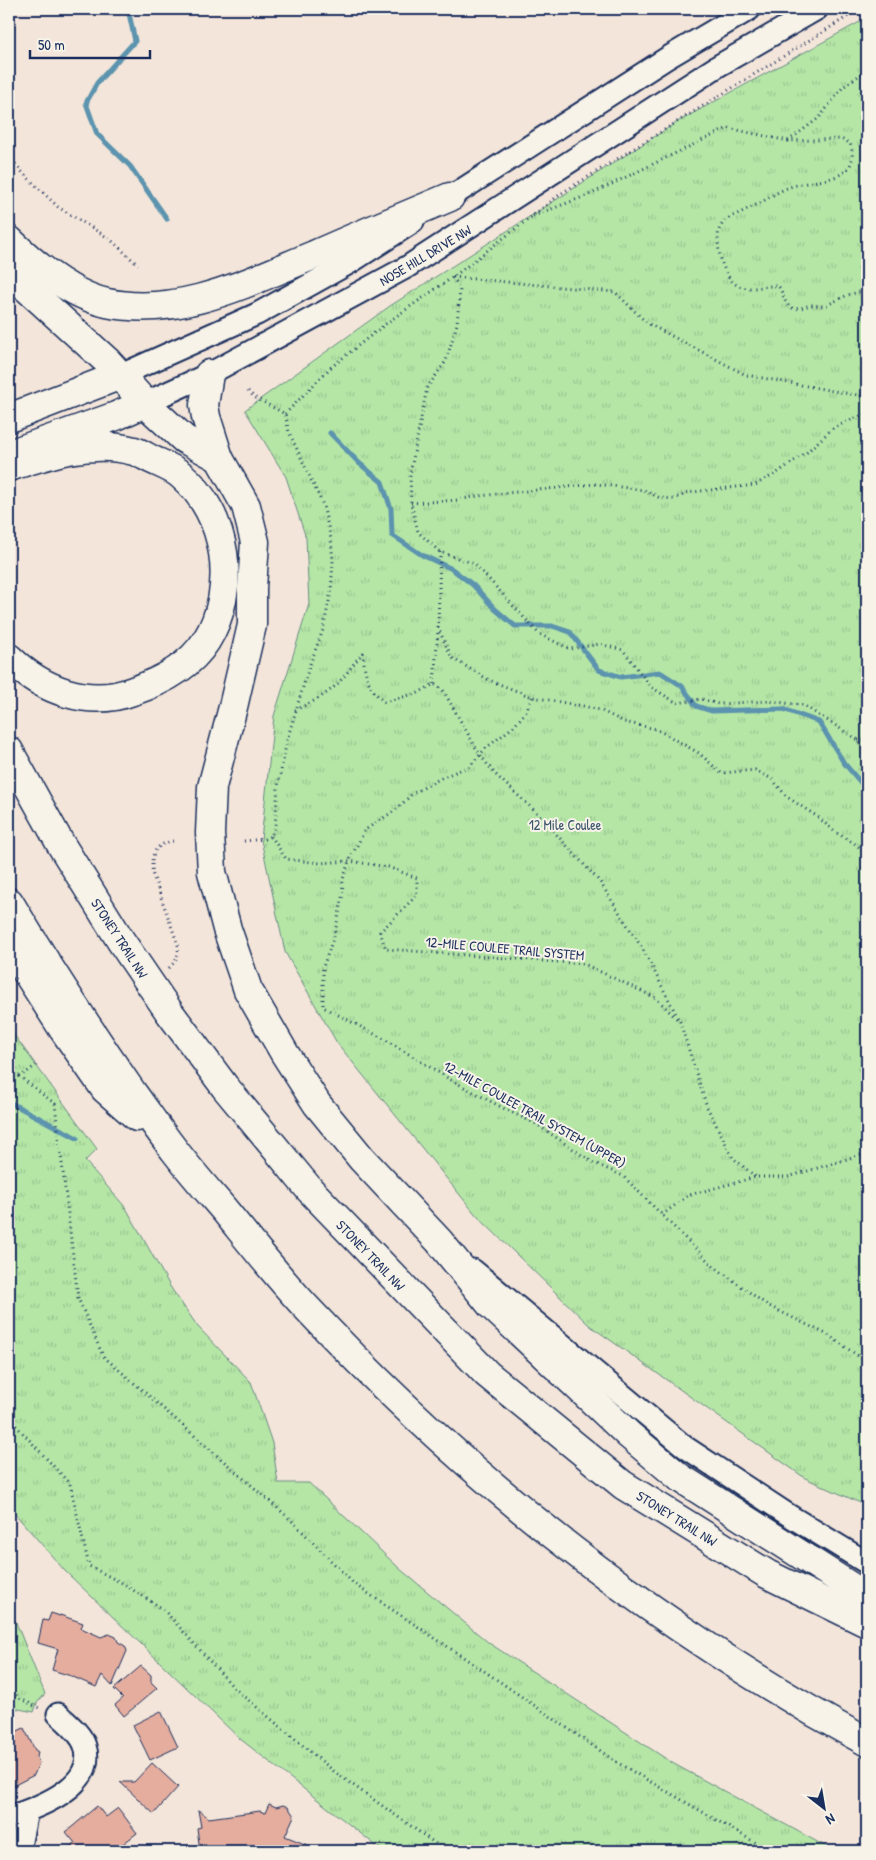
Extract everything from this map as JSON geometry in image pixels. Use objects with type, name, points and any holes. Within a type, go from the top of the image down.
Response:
[{"type":"main road","points":[[9,240],[50,275],[75,290],[105,302],[133,306],[166,306],[190,302],[246,283],[450,197]]},
{"type":"main road","points":[[9,272],[78,333],[121,375],[145,403],[184,439],[219,458]]},
{"type":"main road","points":[[209,374],[204,405],[219,458],[246,506],[256,542],[252,625],[212,787],[210,833],[212,872],[227,929],[248,990],[316,1104],[362,1159],[440,1241],[491,1305],[629,1436],[679,1477],[867,1597]]},
{"type":"main road","points":[[9,418],[121,375]]},
{"type":"main road","name":"NOSE HILL DRIVE NW","points":[[9,454],[116,416],[145,403]]},
{"type":"main road","points":[[9,467],[58,452],[82,448],[110,448],[135,451],[181,475],[206,504],[215,521],[224,552],[220,611],[206,642],[184,666],[153,684],[121,696],[88,698],[65,693],[39,682],[9,658]]},
{"type":"main road","name":"STONEY TRAIL NW","points":[[9,751],[60,843],[121,941],[170,1013],[225,1087],[310,1190],[487,1374],[623,1485],[767,1574],[867,1624]]},
{"type":"main road","points":[[9,902],[54,977],[174,1151],[303,1304],[377,1380],[475,1471],[542,1526],[632,1594],[717,1654],[807,1709],[867,1742]]},
{"type":"main road","points":[[9,945],[60,1026],[105,1089],[174,1151]]},
{"type":"street","points":[[121,375],[257,314],[351,262],[667,58],[750,9]]},
{"type":"street","name":"NOSE HILL DRIVE NW","points":[[145,403],[209,374],[407,268],[718,66],[817,9]]},
{"type":"street","points":[[440,1241],[685,1447],[790,1516],[867,1563]]},
{"type":"street","points":[[19,1851],[18,1814],[66,1790],[77,1782],[83,1774],[86,1764],[85,1746],[80,1736],[58,1714]]},
{"type":"path","points":[[285,414],[330,368],[388,322],[453,277],[562,193],[860,9]]},
{"type":"path","points":[[788,141],[818,118],[843,87],[867,70]]},
{"type":"path","points":[[534,216],[591,194],[728,128],[788,141],[841,139],[850,142],[853,152],[850,165],[841,175],[787,188],[725,220],[719,229],[718,252],[727,275],[737,286],[750,289],[770,285],[778,286],[791,308],[826,305],[852,293],[867,291]]},
{"type":"path","points":[[9,156],[23,173],[58,207],[110,239],[138,264]]},
{"type":"path","points":[[453,277],[614,292],[647,323],[746,375],[867,397]]},
{"type":"path","points":[[453,277],[460,289],[457,324],[446,361],[427,388],[410,474],[411,503],[418,532],[440,552],[475,564],[539,634],[570,648],[582,648],[600,644],[623,650],[651,687],[677,703],[702,699],[718,704],[769,700],[803,705],[858,740],[867,751]]},
{"type":"path","points":[[244,841],[264,839],[271,836],[276,819],[280,770],[295,710],[323,630],[331,592],[333,561],[323,505],[289,432],[285,414],[254,397],[246,389]]},
{"type":"path","points":[[411,503],[458,500],[478,496],[596,484],[644,490],[660,498],[674,499],[688,493],[754,485],[777,473],[807,452],[832,428],[867,413]]},
{"type":"path","points":[[434,684],[440,552]]},
{"type":"path","points":[[438,628],[452,658],[489,680],[532,697],[600,710],[624,722],[656,729],[699,753],[721,773],[755,770],[772,779],[787,798],[818,817],[835,832],[867,854]]},
{"type":"path","points":[[295,710],[316,700],[340,681],[353,663],[364,653],[365,675],[376,694],[384,702],[418,693],[434,684]]},
{"type":"path","points":[[434,684],[443,690],[480,755],[495,774],[536,812],[600,882],[644,953],[680,1022]]},
{"type":"path","points":[[349,861],[365,830],[397,809],[412,794],[443,777],[470,766],[486,748],[513,727],[526,712],[532,697]]},
{"type":"path","points":[[858,740],[867,740]]},
{"type":"path","name":"12-MILE COULEE TRAIL SYSTEM","points":[[271,836],[286,859],[320,863],[349,861],[388,867],[417,878],[417,895],[380,932],[386,949],[584,964],[656,998],[680,1022],[707,1107],[733,1158],[756,1177]]},
{"type":"path","points":[[169,968],[178,956],[178,945],[153,876],[152,865],[154,851],[164,843],[173,840]]},
{"type":"path","name":"12-MILE COULEE TRAIL SYSTEM (UPPER)","points":[[349,861],[343,880],[342,901],[334,936],[323,967],[323,1007],[386,1040],[460,1085],[538,1125],[592,1162],[623,1176],[712,1265],[767,1305],[828,1335],[867,1362]]},
{"type":"path","points":[[9,1074],[15,1077],[19,1076],[36,1065]]},
{"type":"path","points":[[19,1076],[56,1104],[78,1298],[103,1356],[290,1519],[354,1584],[618,1763],[770,1851]]},
{"type":"path","points":[[662,1215],[689,1195],[756,1177],[788,1177],[867,1154]]},
{"type":"path","points":[[9,1418],[70,1484],[89,1566],[122,1583],[163,1609],[235,1689],[336,1774],[446,1851]]},
{"type":"path","points":[[9,1688],[19,1698],[35,1707],[58,1714]]},
{"type":"green space","name":"12 Mile Coulee","points":[[867,18],[867,1506],[805,1478],[589,1325],[477,1216],[337,1043],[285,952],[261,840],[274,716],[309,604],[306,538],[286,477],[245,410],[390,306],[679,121]]},
{"type":"green space","points":[[9,1028],[97,1149],[85,1161],[126,1208],[171,1288],[198,1327],[251,1382],[272,1443],[278,1483],[309,1483],[400,1569],[489,1643],[674,1764],[834,1851],[383,1851],[239,1738],[65,1571],[9,1507]]},
{"type":"green space","points":[[9,1617],[15,1620],[45,1694],[37,1703],[34,1712],[14,1708],[9,1711]]},
{"type":"building","points":[[51,1613],[83,1623],[81,1628],[101,1637],[109,1634],[116,1637],[118,1642],[125,1646],[127,1651],[112,1686],[102,1675],[96,1687],[52,1670],[58,1649],[38,1643],[43,1620],[48,1621]]},
{"type":"building","points":[[141,1666],[151,1675],[151,1682],[157,1688],[124,1716],[115,1705],[123,1698],[114,1689]]},
{"type":"building","points":[[161,1711],[178,1747],[150,1760],[133,1725]]},
{"type":"building","points":[[24,1728],[35,1750],[38,1752],[39,1763],[34,1775],[13,1786],[9,1777],[9,1735]]},
{"type":"building","points":[[152,1763],[178,1787],[154,1814],[120,1782],[134,1782]]},
{"type":"building","points":[[269,1804],[276,1807],[283,1805],[288,1807],[294,1816],[285,1836],[322,1851],[200,1851],[197,1828],[201,1827],[198,1810],[209,1818],[260,1811],[265,1813]]},
{"type":"building","points":[[97,1806],[106,1817],[118,1808],[137,1833],[114,1851],[64,1851],[75,1843],[66,1832]]},
{"type":"waterway","points":[[128,9],[135,41],[97,83],[86,103],[97,134],[130,166],[167,219]]},
{"type":"waterway","points":[[330,433],[359,463],[382,482],[391,509],[392,535],[422,555],[452,569],[473,585],[495,609],[515,626],[552,626],[570,632],[599,670],[621,677],[660,672],[682,686],[696,706],[712,711],[783,709],[819,722],[844,763],[867,790]]},
{"type":"waterway","points":[[9,1102],[77,1138]]}]
